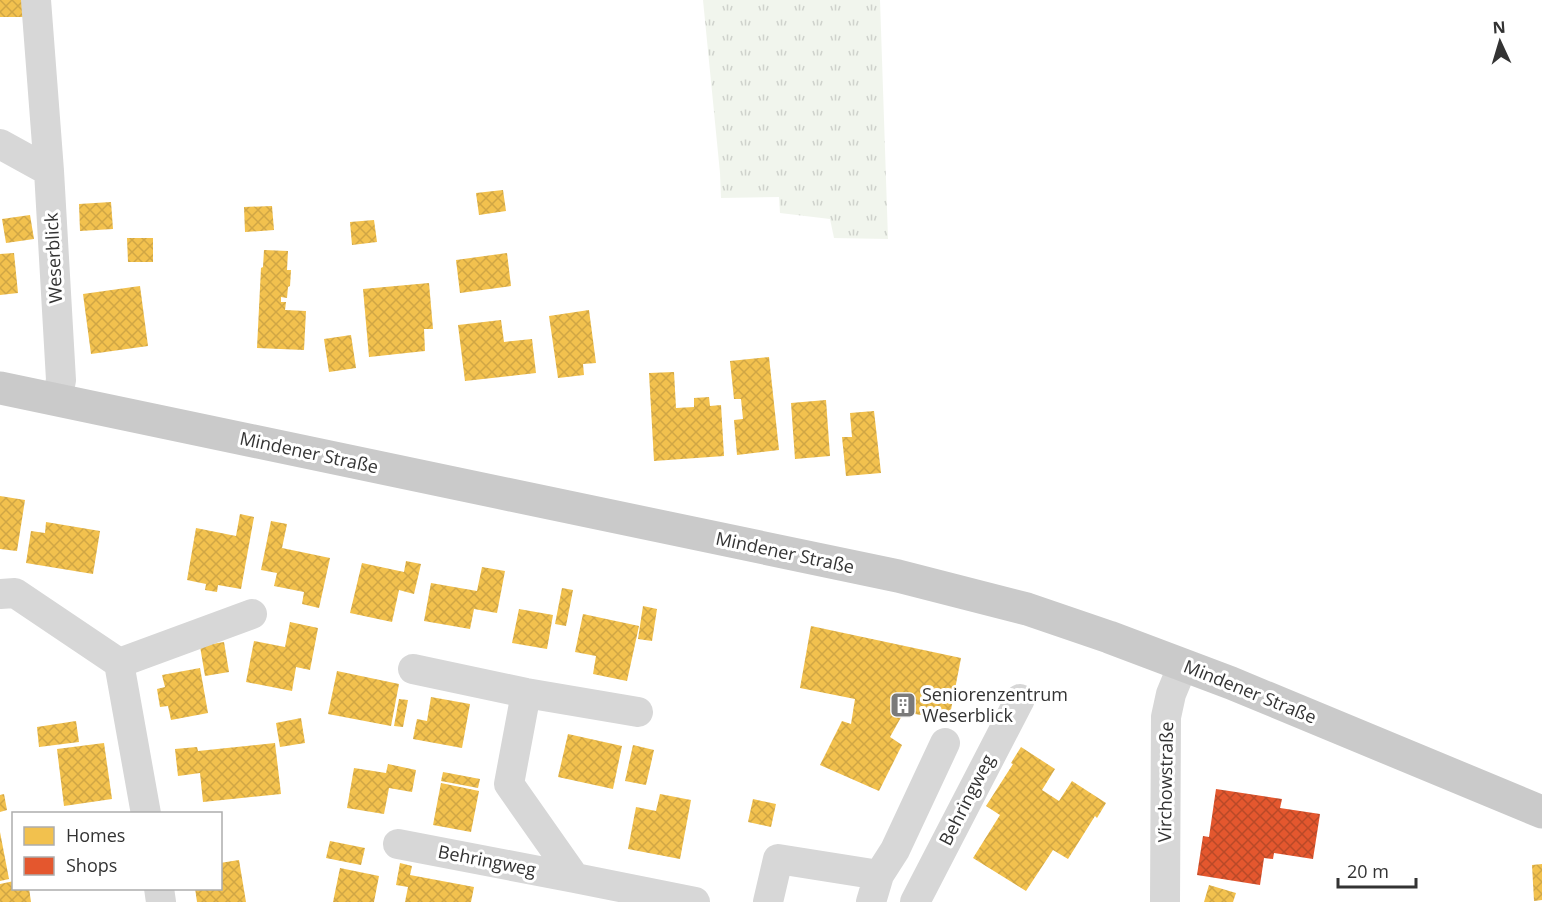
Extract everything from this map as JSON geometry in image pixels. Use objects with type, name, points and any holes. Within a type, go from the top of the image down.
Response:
[{"type":"main road","name":"Mindener Straße","points":[[0,388],[898,576],[1027,609],[1109,636],[1184,665],[1542,812]]},
{"type":"street","name":"Weserblick","points":[[36,0],[61,380],[57,400]]},
{"type":"street","points":[[0,144],[49,171]]},
{"type":"street","points":[[0,594],[15,593],[119,663],[146,812]]},
{"type":"street","points":[[119,663],[252,614]]},
{"type":"street","name":"Virchowstraße","points":[[1165,902],[1166,717],[1171,694],[1184,665]]},
{"type":"street","points":[[413,669],[526,693],[638,712]]},
{"type":"street","name":"Behringweg","points":[[526,693],[509,784],[575,878]]},
{"type":"street","name":"Behringweg","points":[[915,902],[1020,699]]},
{"type":"street","points":[[768,902],[778,859],[875,889],[945,743]]},
{"type":"street","name":"Behringweg","points":[[398,844],[695,902]]},
{"type":"green space","points":[[703,0],[880,0],[888,239],[834,238],[830,219],[780,213],[779,197],[721,198]]},
{"type":"building: Homes","points":[[0,0],[24,0],[24,17],[0,17]]},
{"type":"building: Homes","points":[[503,190],[506,211],[479,215],[476,193]]},
{"type":"building: Homes","points":[[111,202],[113,229],[80,231],[79,204]]},
{"type":"building: Homes","points":[[272,206],[274,230],[245,232],[244,207]]},
{"type":"building: Homes","points":[[30,215],[34,239],[6,243],[2,219]]},
{"type":"building: Homes","points":[[374,220],[377,242],[352,245],[350,222]]},
{"type":"building: Homes","points":[[127,238],[153,238],[153,262],[128,262]]},
{"type":"building: Homes","points":[[264,250],[288,251],[287,270],[291,270],[290,286],[287,298],[281,297],[281,302],[286,302],[285,310],[306,311],[304,350],[257,348]]},
{"type":"building: Homes","points":[[14,253],[18,293],[0,295],[0,254]]},
{"type":"building: Homes","points":[[507,253],[511,286],[460,293],[456,260]]},
{"type":"building: Homes","points":[[429,283],[433,329],[424,329],[425,351],[369,357],[363,289]]},
{"type":"building: Homes","points":[[140,286],[148,346],[91,354],[83,294]]},
{"type":"building: Homes","points":[[589,310],[596,363],[583,364],[584,375],[558,378],[549,316]]},
{"type":"building: Homes","points":[[501,320],[504,342],[532,339],[536,373],[465,381],[458,325]]},
{"type":"building: Homes","points":[[351,335],[356,368],[329,372],[324,339]]},
{"type":"building: Homes","points":[[769,357],[779,450],[737,455],[734,420],[743,419],[741,399],[734,399],[730,361]]},
{"type":"building: Homes","points":[[674,372],[676,408],[694,407],[694,398],[709,397],[710,406],[721,405],[724,456],[654,461],[649,373]]},
{"type":"building: Homes","points":[[826,400],[830,456],[795,459],[791,403]]},
{"type":"building: Homes","points":[[874,411],[881,473],[846,476],[842,437],[852,437],[850,413]]},
{"type":"building: Homes","points":[[0,496],[25,500],[17,551],[0,549]]},
{"type":"building: Homes","points":[[240,514],[254,517],[241,589],[218,585],[217,592],[205,590],[206,584],[187,580],[196,528],[236,536]]},
{"type":"building: Homes","points":[[271,521],[287,524],[282,548],[330,558],[319,608],[302,604],[304,592],[274,586],[277,573],[261,570]]},
{"type":"building: Homes","points":[[46,522],[100,531],[93,574],[26,563],[31,531],[45,533]]},
{"type":"building: Homes","points":[[406,561],[421,564],[414,594],[399,590],[392,622],[350,613],[362,563],[404,572]]},
{"type":"building: Homes","points":[[482,567],[505,571],[497,613],[474,609],[470,629],[424,621],[431,583],[477,591]]},
{"type":"building: Homes","points":[[562,588],[573,590],[566,626],[555,624]]},
{"type":"building: Homes","points":[[643,606],[657,609],[652,641],[638,639]]},
{"type":"building: Homes","points":[[519,609],[553,615],[547,649],[512,643]]},
{"type":"building: Homes","points":[[583,614],[639,626],[627,681],[593,674],[596,656],[575,652]]},
{"type":"building: Homes","points":[[290,622],[318,628],[310,670],[296,667],[292,691],[246,682],[254,641],[285,647]]},
{"type":"building: Homes","name":"Seniorenzentrum Weserblick","points":[[811,626],[961,658],[949,720],[904,712],[890,737],[902,745],[879,791],[820,765],[842,721],[851,724],[855,699],[800,688]]},
{"type":"building: Homes","points":[[224,642],[229,672],[205,676],[200,646]]},
{"type":"building: Homes","points":[[200,668],[208,713],[171,720],[168,706],[160,707],[157,689],[165,687],[162,675]]},
{"type":"building: Homes","points":[[337,671],[399,684],[391,726],[328,714]]},
{"type":"building: Homes","points":[[431,697],[470,704],[462,748],[413,739],[417,719],[427,721]]},
{"type":"building: Homes","points":[[399,699],[408,700],[403,727],[394,726]]},
{"type":"building: Homes","points":[[301,718],[305,743],[280,747],[276,723]]},
{"type":"building: Homes","points":[[76,721],[79,742],[39,747],[37,727]]},
{"type":"building: Homes","points":[[568,734],[622,746],[613,789],[558,777]]},
{"type":"building: Homes","points":[[104,743],[112,799],[64,806],[57,749]]},
{"type":"building: Homes","points":[[275,743],[281,794],[203,802],[200,773],[178,776],[175,749],[197,747],[198,751]]},
{"type":"building: Homes","points":[[633,745],[654,750],[646,785],[625,781]]},
{"type":"building: Homes","points":[[1021,747],[1055,769],[1042,790],[1059,801],[1072,781],[1106,803],[1097,818],[1095,816],[1068,859],[1053,850],[1026,891],[973,858],[1000,815],[986,806]]},
{"type":"building: Homes","points":[[388,764],[416,770],[412,792],[389,788],[384,814],[347,808],[354,768],[386,773]]},
{"type":"building: Homes","points":[[443,772],[480,779],[478,788],[441,781]]},
{"type":"building: Homes","points":[[441,783],[479,791],[471,832],[433,825]]},
{"type":"building: Homes","points":[[4,794],[7,810],[0,812],[0,795]]},
{"type":"building: Homes","points":[[660,794],[691,800],[680,859],[628,849],[636,807],[656,811]]},
{"type":"building: Homes","points":[[753,799],[776,804],[771,827],[748,822]]},
{"type":"building: Homes","points":[[0,832],[9,879],[0,881]]},
{"type":"building: Homes","points":[[330,841],[365,848],[361,865],[326,858]]},
{"type":"building: Homes","points":[[239,860],[246,902],[197,902],[195,890],[222,890],[222,863]]},
{"type":"building: Homes","points":[[400,863],[412,866],[410,875],[474,887],[471,902],[405,902],[408,887],[396,885]]},
{"type":"building: Homes","points":[[1542,864],[1542,900],[1534,901],[1532,865]]},
{"type":"building: Homes","points":[[340,868],[379,876],[374,902],[333,902]]},
{"type":"building: Homes","points":[[12,881],[12,890],[29,890],[31,902],[0,902],[0,884]]},
{"type":"building: Homes","points":[[1209,885],[1236,893],[1233,902],[1204,902]]},
{"type":"building: Shops","points":[[1216,789],[1282,799],[1280,808],[1320,814],[1313,859],[1274,853],[1273,859],[1264,858],[1260,885],[1197,875],[1203,836],[1209,837]]},
{"type":"place","name":"Seniorenzentrum Weserblick","points":[[903,705]]}]
